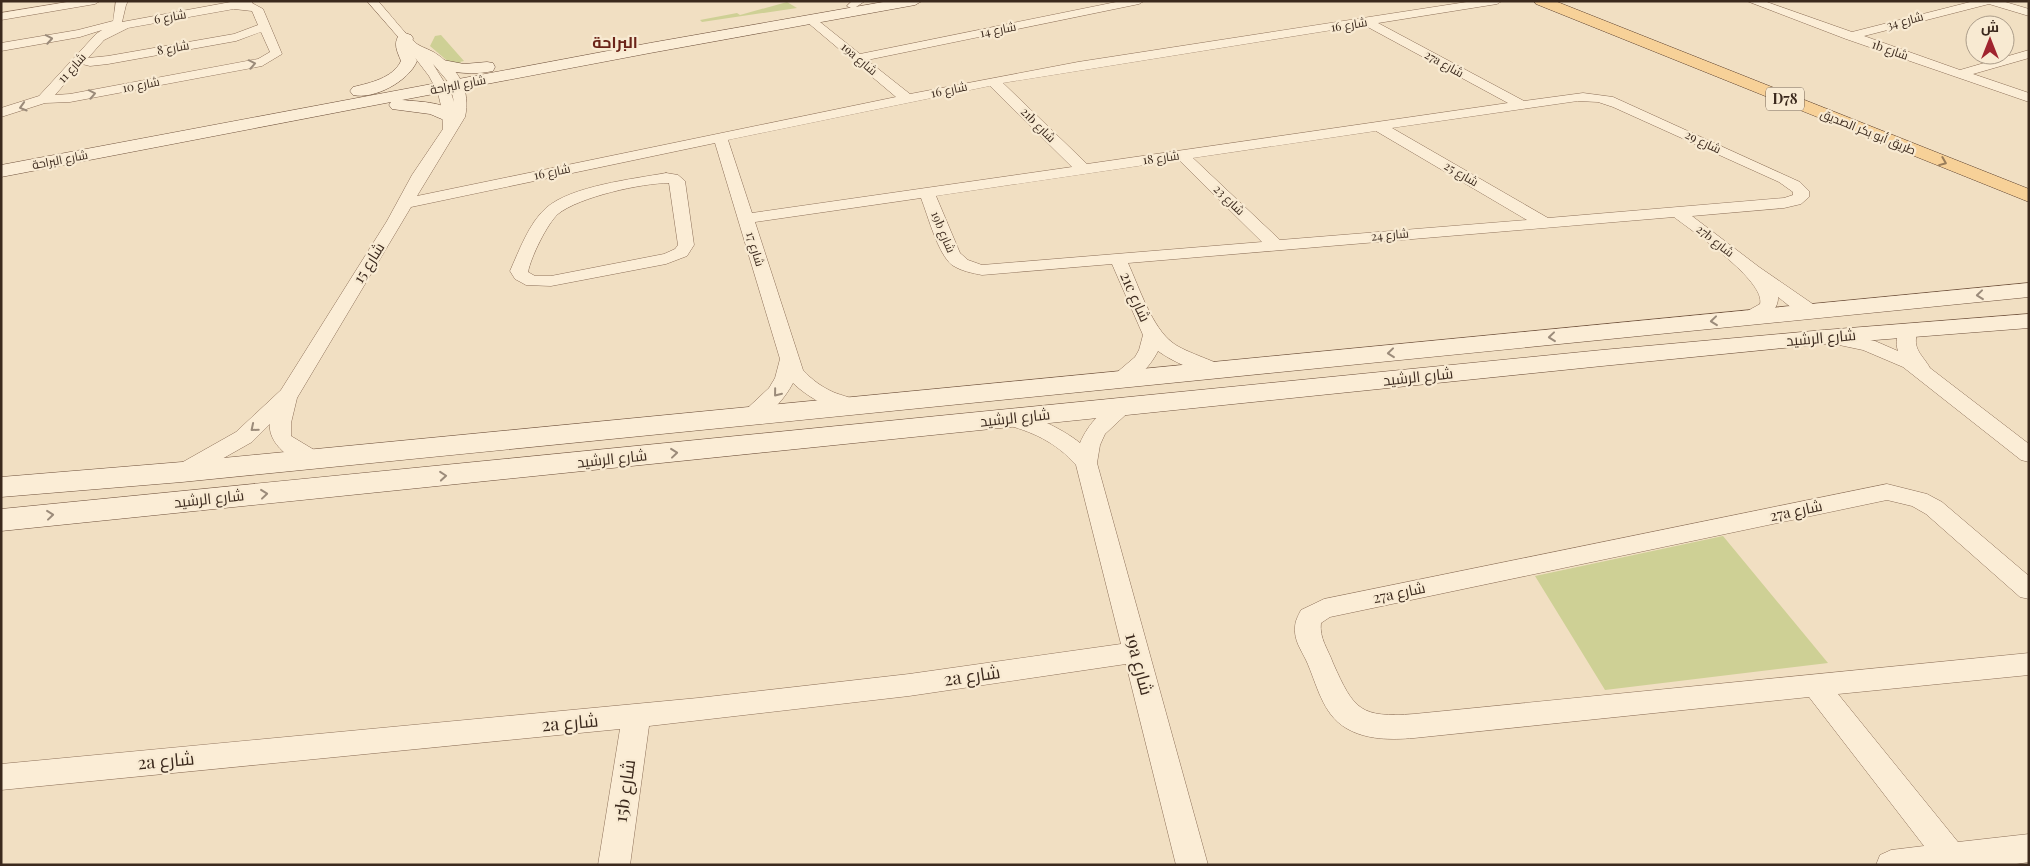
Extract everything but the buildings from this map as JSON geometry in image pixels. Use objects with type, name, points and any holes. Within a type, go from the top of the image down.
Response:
[{"type":"main road","points":[[447,80],[458,68],[479,68],[563,58],[881,1]]},
{"type":"main road","name":"شارع البراحة","points":[[1,171],[447,80],[915,1]]},
{"type":"main road","name":"طريق أبو بكر الصديق","points":[[1540,1],[2029,197]]},
{"type":"main road","name":"طريق أبو بكر الصديق","points":[[1569,1],[2029,181]]},
{"type":"main road","points":[[278,115],[300,103],[359,91],[393,78],[403,71],[408,64],[408,58],[403,48],[409,43]]},
{"type":"main road","points":[[278,115],[401,105],[434,109],[450,124]]},
{"type":"main road","name":"شارع البراحة","points":[[1,164],[278,115]]},
{"type":"main road","name":"شارع الرشيد","points":[[9,489],[2029,290]]},
{"type":"main road","points":[[1602,358],[1799,331],[1809,327],[1814,320],[1813,312]]},
{"type":"main road","name":"شارع الرشيد","points":[[1,520],[402,489],[1124,407],[1602,358],[1824,337],[2029,321]]},
{"type":"street","points":[[1,17],[94,1]]},
{"type":"street","points":[[234,6],[247,1]]},
{"type":"street","name":"شارع 15","points":[[313,459],[283,442],[279,435],[278,427],[289,394],[405,203],[450,124],[458,117],[462,104],[460,92],[409,43],[372,1]]},
{"type":"street","name":"شارع 14","points":[[857,58],[1139,1]]},
{"type":"street","name":"شارع 16","points":[[405,203],[560,184],[720,137],[993,81],[1497,1]]},
{"type":"street","name":"1b شارع","points":[[1752,1],[2029,98]]},
{"type":"street","points":[[1989,1],[2029,13]]},
{"type":"street","name":"شارع 34","points":[[1850,36],[1989,1]]},
{"type":"street","points":[[1,63],[4,55],[1,49],[80,33],[118,20],[119,2]]},
{"type":"street","points":[[234,6],[255,8],[265,27]]},
{"type":"street","name":"شارع 6","points":[[100,37],[116,28],[135,23],[234,6]]},
{"type":"street","name":"شارع 6","points":[[118,20],[123,23],[135,23]]},
{"type":"street","name":"19a شارع","points":[[810,20],[907,99]]},
{"type":"street","name":"27a شارع","points":[[1367,22],[1521,106]]},
{"type":"street","name":"شارع 10","points":[[1,113],[44,99],[70,98],[256,63],[271,58],[276,54],[265,27]]},
{"type":"street","name":"شارع 8","points":[[79,60],[90,62],[108,60],[236,37],[265,27]]},
{"type":"street","points":[[80,33],[94,34],[100,37]]},
{"type":"street","name":"شارع 11","points":[[44,99],[100,37]]},
{"type":"street","points":[[1959,74],[2029,54]]},
{"type":"street","name":"21b شارع","points":[[993,81],[1083,169]]},
{"type":"street","name":"شارع 18","points":[[745,219],[1578,97]]},
{"type":"street","name":"شارع 29","points":[[1578,97],[1594,97],[1611,101],[1784,179],[1795,185],[1800,191],[1801,197],[1795,201],[1784,202]]},
{"type":"street","name":"شارع 25","points":[[1378,126],[1543,222]]},
{"type":"street","name":"شارع 17","points":[[720,137],[794,372],[809,388],[832,400],[852,406]]},
{"type":"street","name":"شارع 23","points":[[1182,155],[1276,245]]},
{"type":"street","points":[[673,178],[677,181],[685,248],[678,255],[666,259],[551,281],[532,281],[520,275],[519,271],[549,213],[552,192],[560,184],[673,178]]},
{"type":"street","points":[[549,213],[560,205],[560,184]]},
{"type":"street","name":"19b شارع","points":[[927,192],[952,256],[958,262],[968,267],[982,270],[997,269]]},
{"type":"street","name":"شارع 24","points":[[997,269],[1784,202]]},
{"type":"street","name":"27b شارع","points":[[1676,211],[1753,271],[1813,312]]},
{"type":"street","name":"21c شارع","points":[[1118,259],[1152,335],[1171,352],[1201,365],[1218,369]]},
{"type":"street","name":"27b شارع","points":[[1749,318],[1768,308],[1771,301],[1769,293],[1753,271]]},
{"type":"street","points":[[1909,331],[1905,342],[1906,348],[1922,370]]},
{"type":"street","name":"21c شارع","points":[[1119,379],[1140,364],[1147,354],[1152,335]]},
{"type":"street","points":[[1824,337],[1852,341],[1882,350],[1922,370],[2027,452]]},
{"type":"street","points":[[750,416],[776,395],[784,383],[789,360]]},
{"type":"street","name":"شارع 15","points":[[182,472],[244,437],[289,394]]},
{"type":"street","name":"19a شارع","points":[[1086,463],[1090,441],[1095,431],[1113,414],[1124,407]]},
{"type":"street","name":"19a شارع","points":[[1010,419],[1055,434],[1078,452],[1086,463],[1192,865]]},
{"type":"street","name":"27a شارع","points":[[2029,590],[1934,508],[1902,494],[1887,492],[1324,609],[1310,617],[1306,631],[1339,704],[1349,715],[1362,723],[1378,727],[1421,725],[2029,664]]},
{"type":"street","name":"2a شارع","points":[[1,777],[636,717],[909,684],[1136,652]]},
{"type":"street","points":[[1814,685],[1952,858]]},
{"type":"street","name":"15b شارع","points":[[614,865],[636,717]]},
{"type":"street","points":[[1891,865],[2029,848]]},
{"type":"green space","points":[[787,2],[797,8],[702,22],[700,20],[737,13],[740,15]]},
{"type":"green space","points":[[441,35],[464,61],[460,62],[462,64],[451,64],[430,46],[435,36]]},
{"type":"green space","points":[[1723,536],[1828,663],[1605,690],[1535,576]]},
{"type":"district","name":"البراحة","points":[[615,42]]}]
